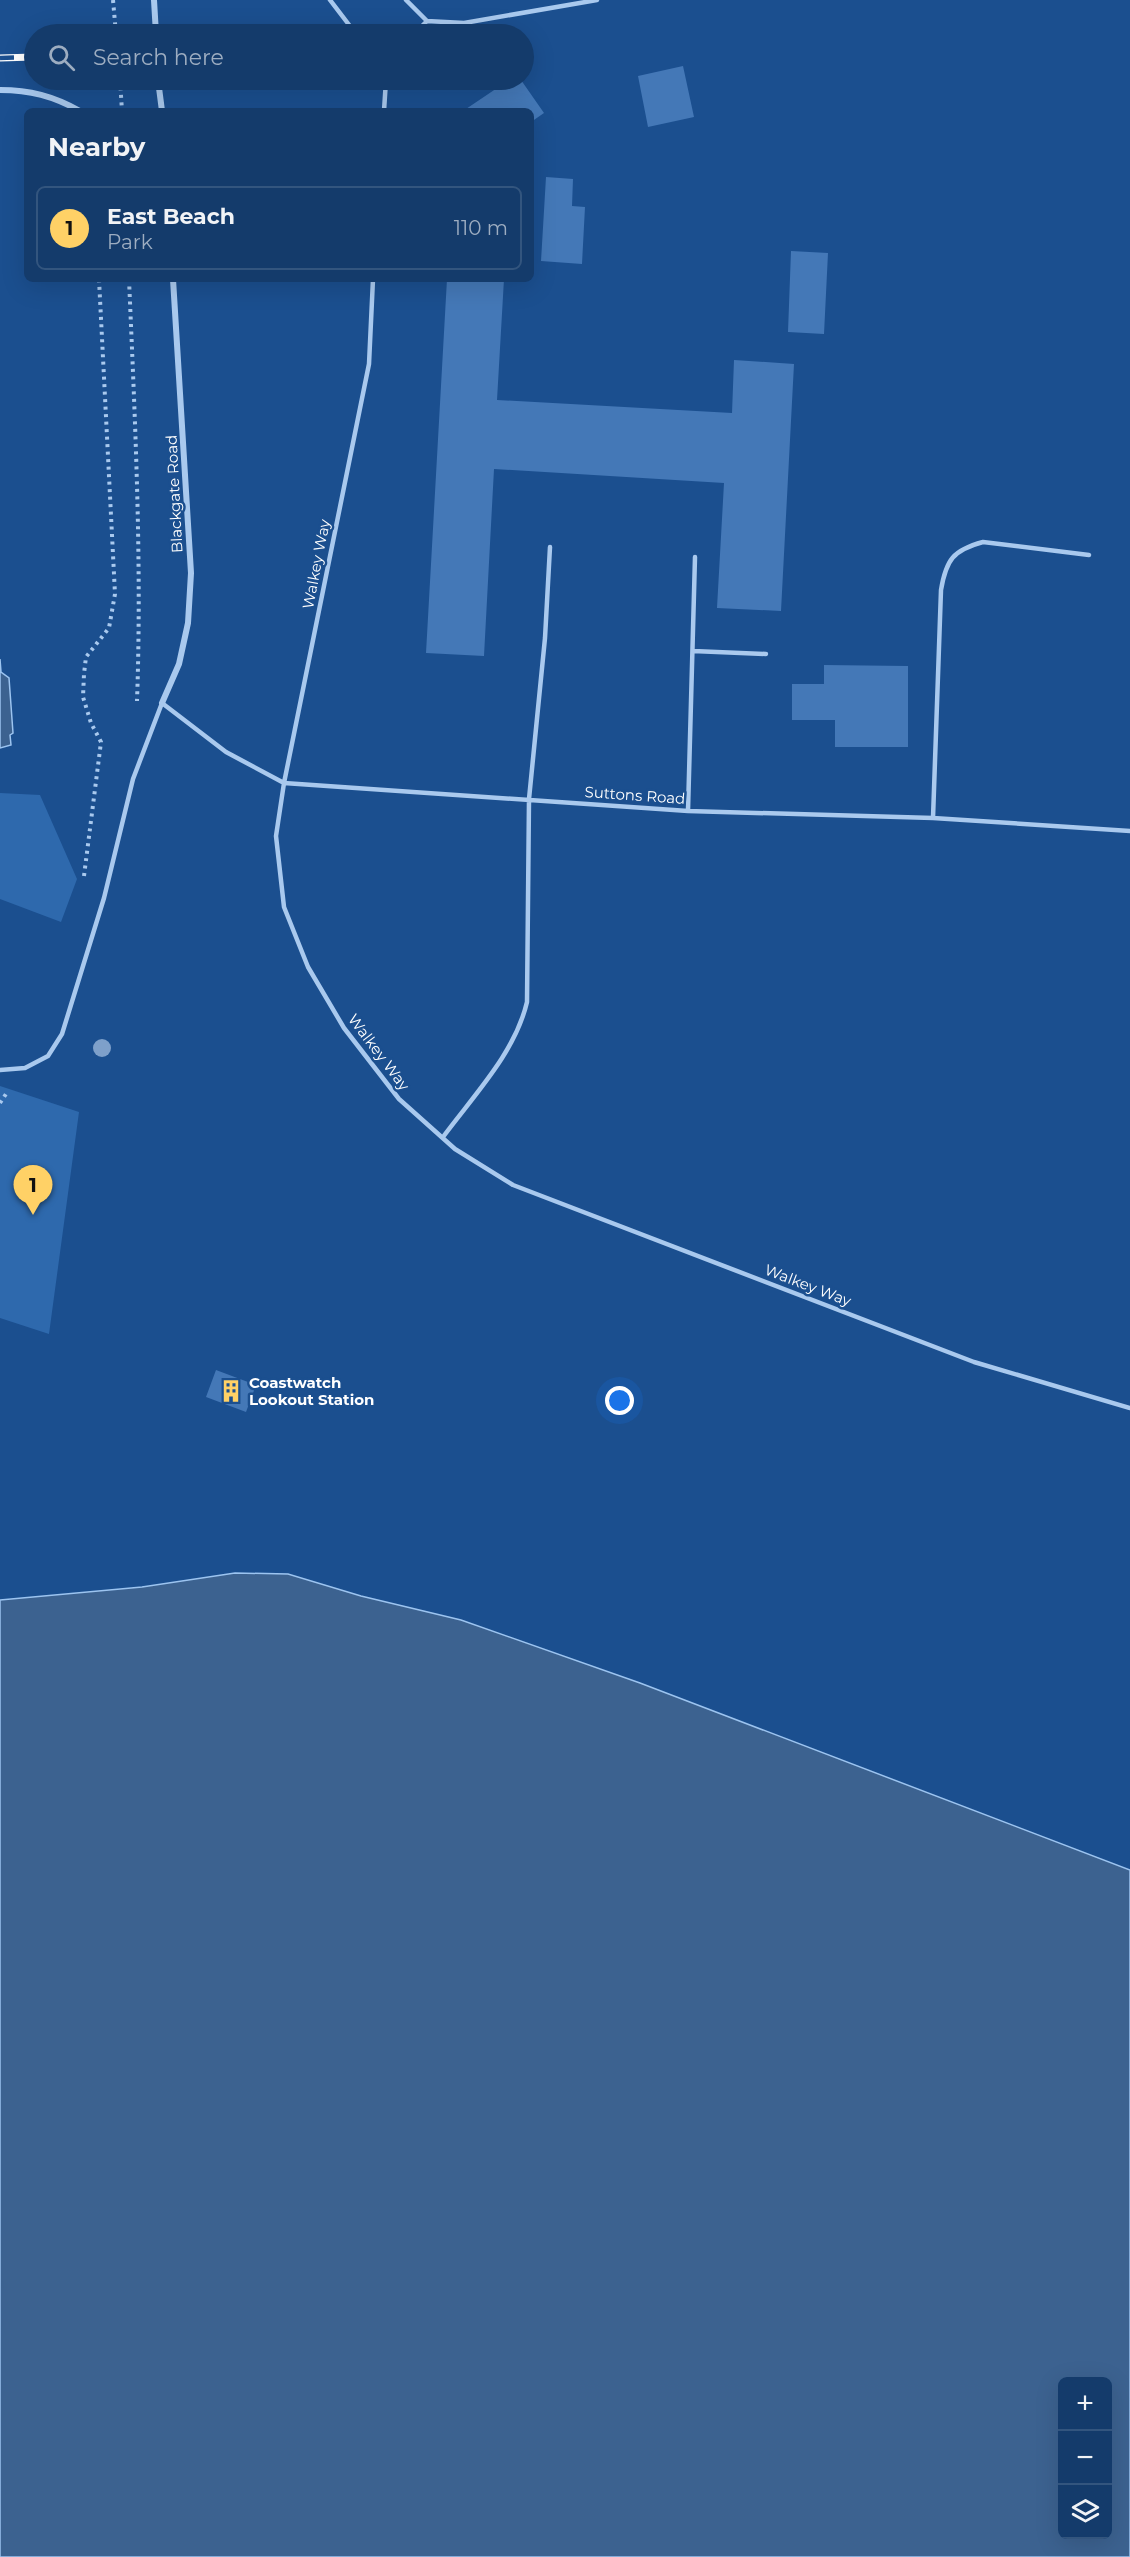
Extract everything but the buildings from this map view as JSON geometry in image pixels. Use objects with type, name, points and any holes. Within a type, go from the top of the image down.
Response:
[{"type":"street","points":[[154,0],[155,24]]},
{"type":"street","points":[[0,90],[24,90]]},
{"type":"street","points":[[28,90],[75,108]]},
{"type":"street","points":[[159,90],[162,108]]},
{"type":"street","name":"Blackgate Road","points":[[162,703],[179,664],[188,623],[191,573],[173,282]]},
{"type":"lane","points":[[330,0],[348,24]]},
{"type":"lane","points":[[406,0],[427,21],[464,23],[597,0]]},
{"type":"lane","points":[[424,24],[427,21]]},
{"type":"lane","points":[[384,108],[385,90]]},
{"type":"lane","name":"Walkey Way","points":[[374,282],[369,364],[284,783],[276,836],[284,907],[308,967],[344,1028],[399,1099],[455,1149],[513,1185],[974,1362],[1130,1407]]},
{"type":"lane","points":[[933,818],[941,590],[945,569],[953,556],[967,546],[983,542],[1089,555]]},
{"type":"lane","points":[[443,1137],[512,1043],[522,1024],[527,1002],[529,799],[545,638],[550,547]]},
{"type":"lane","points":[[688,811],[695,557]]},
{"type":"lane","points":[[693,651],[766,654]]},
{"type":"lane","points":[[0,1070],[25,1068],[48,1056],[62,1034],[104,898],[133,779],[162,703]]},
{"type":"lane","name":"Suttons Road","points":[[162,703],[226,752],[284,783],[688,811],[933,818],[1130,831]]},
{"type":"path","points":[[113,0],[115,24]]},
{"type":"path","points":[[121,90],[122,108]]},
{"type":"path","points":[[99,282],[115,594],[109,628],[86,657],[84,674],[83,697],[91,723],[101,742],[85,857],[84,884],[104,898]]},
{"type":"path","points":[[129,282],[138,489],[140,621],[136,711]]},
{"type":"path","points":[[0,1109],[1,1101]]},
{"type":"shaded area","points":[[0,659],[1,672],[9,678],[13,733],[10,735],[11,745],[0,748]]},
{"type":"shaded area","points":[[0,793],[40,795],[77,879],[61,922],[0,899]]},
{"type":"shaded area","points":[[0,1086],[79,1112],[49,1334],[0,1318]]},
{"type":"shaded area","points":[[235,1573],[288,1574],[361,1596],[461,1620],[640,1683],[1130,1870],[1130,2557],[0,2557],[0,1600],[142,1587]]},
{"type":"railway","points":[[0,58],[24,57]]},
{"type":"place","name":"East Beach","points":[[33,1215]]},
{"type":"place","name":"Coastwatch Lookout Station","points":[[231,1391]]}]
